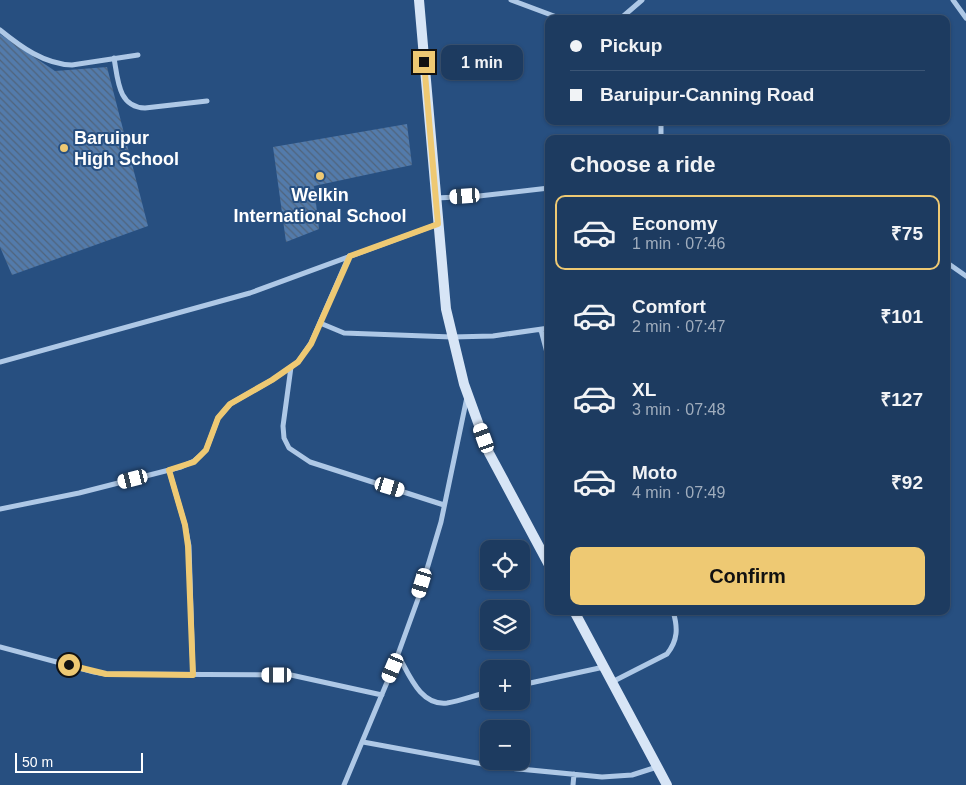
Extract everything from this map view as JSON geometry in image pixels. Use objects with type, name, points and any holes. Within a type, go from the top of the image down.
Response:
[{"type":"main road","points":[[419,0],[446,309],[452,337],[468,394],[489,453],[545,558]]},
{"type":"main road","points":[[576,615],[667,785]]},
{"type":"street","points":[[625,15],[642,0]]},
{"type":"street","points":[[953,0],[966,18]]},
{"type":"street","points":[[514,1],[551,15]]},
{"type":"street","points":[[0,30],[48,62],[61,65],[138,55]]},
{"type":"street","points":[[114,58],[122,94],[128,103],[135,108],[207,101]]},
{"type":"street","points":[[436,198],[479,196],[545,188]]},
{"type":"street","points":[[0,362],[250,293],[438,224]]},
{"type":"street","points":[[0,509],[79,492],[194,462],[206,450],[218,418],[230,404],[291,367],[306,352],[350,256]]},
{"type":"street","points":[[950,265],[966,276]]},
{"type":"street","points":[[320,323],[344,333],[452,337],[493,336],[545,329]]},
{"type":"street","points":[[541,330],[545,345]]},
{"type":"street","points":[[291,367],[282,426],[284,438],[289,448],[310,462],[444,505]]},
{"type":"street","points":[[344,785],[398,655],[418,599],[444,505],[468,394]]},
{"type":"street","points":[[169,470],[188,540],[193,675]]},
{"type":"street","points":[[612,682],[668,654],[677,637],[674,615]]},
{"type":"street","points":[[0,648],[106,674],[302,676],[382,694]]},
{"type":"street","points":[[398,655],[420,693],[427,699],[446,703],[480,694]]},
{"type":"street","points":[[530,683],[604,667]]},
{"type":"street","points":[[363,742],[499,767],[574,774],[615,777],[632,775],[657,767]]},
{"type":"street","points":[[573,785],[574,774]]},
{"type":"building","name":"Baruipur High School","points":[[0,34],[55,71],[107,67],[148,226],[12,275],[0,247]]},
{"type":"building","name":"Welkin International School","points":[[407,124],[412,165],[314,186],[319,229],[286,242],[273,147]]},
{"type":"place","name":"Baruipur High School","points":[[64,148]]},
{"type":"place","name":"Welkin International School","points":[[320,176]]},
{"type":"route","points":[[69,665],[106,674],[193,675],[188,546],[185,525],[169,470],[194,462],[206,450],[218,418],[230,404],[272,380],[298,362],[311,344],[350,256],[438,224],[424,62]]}]
